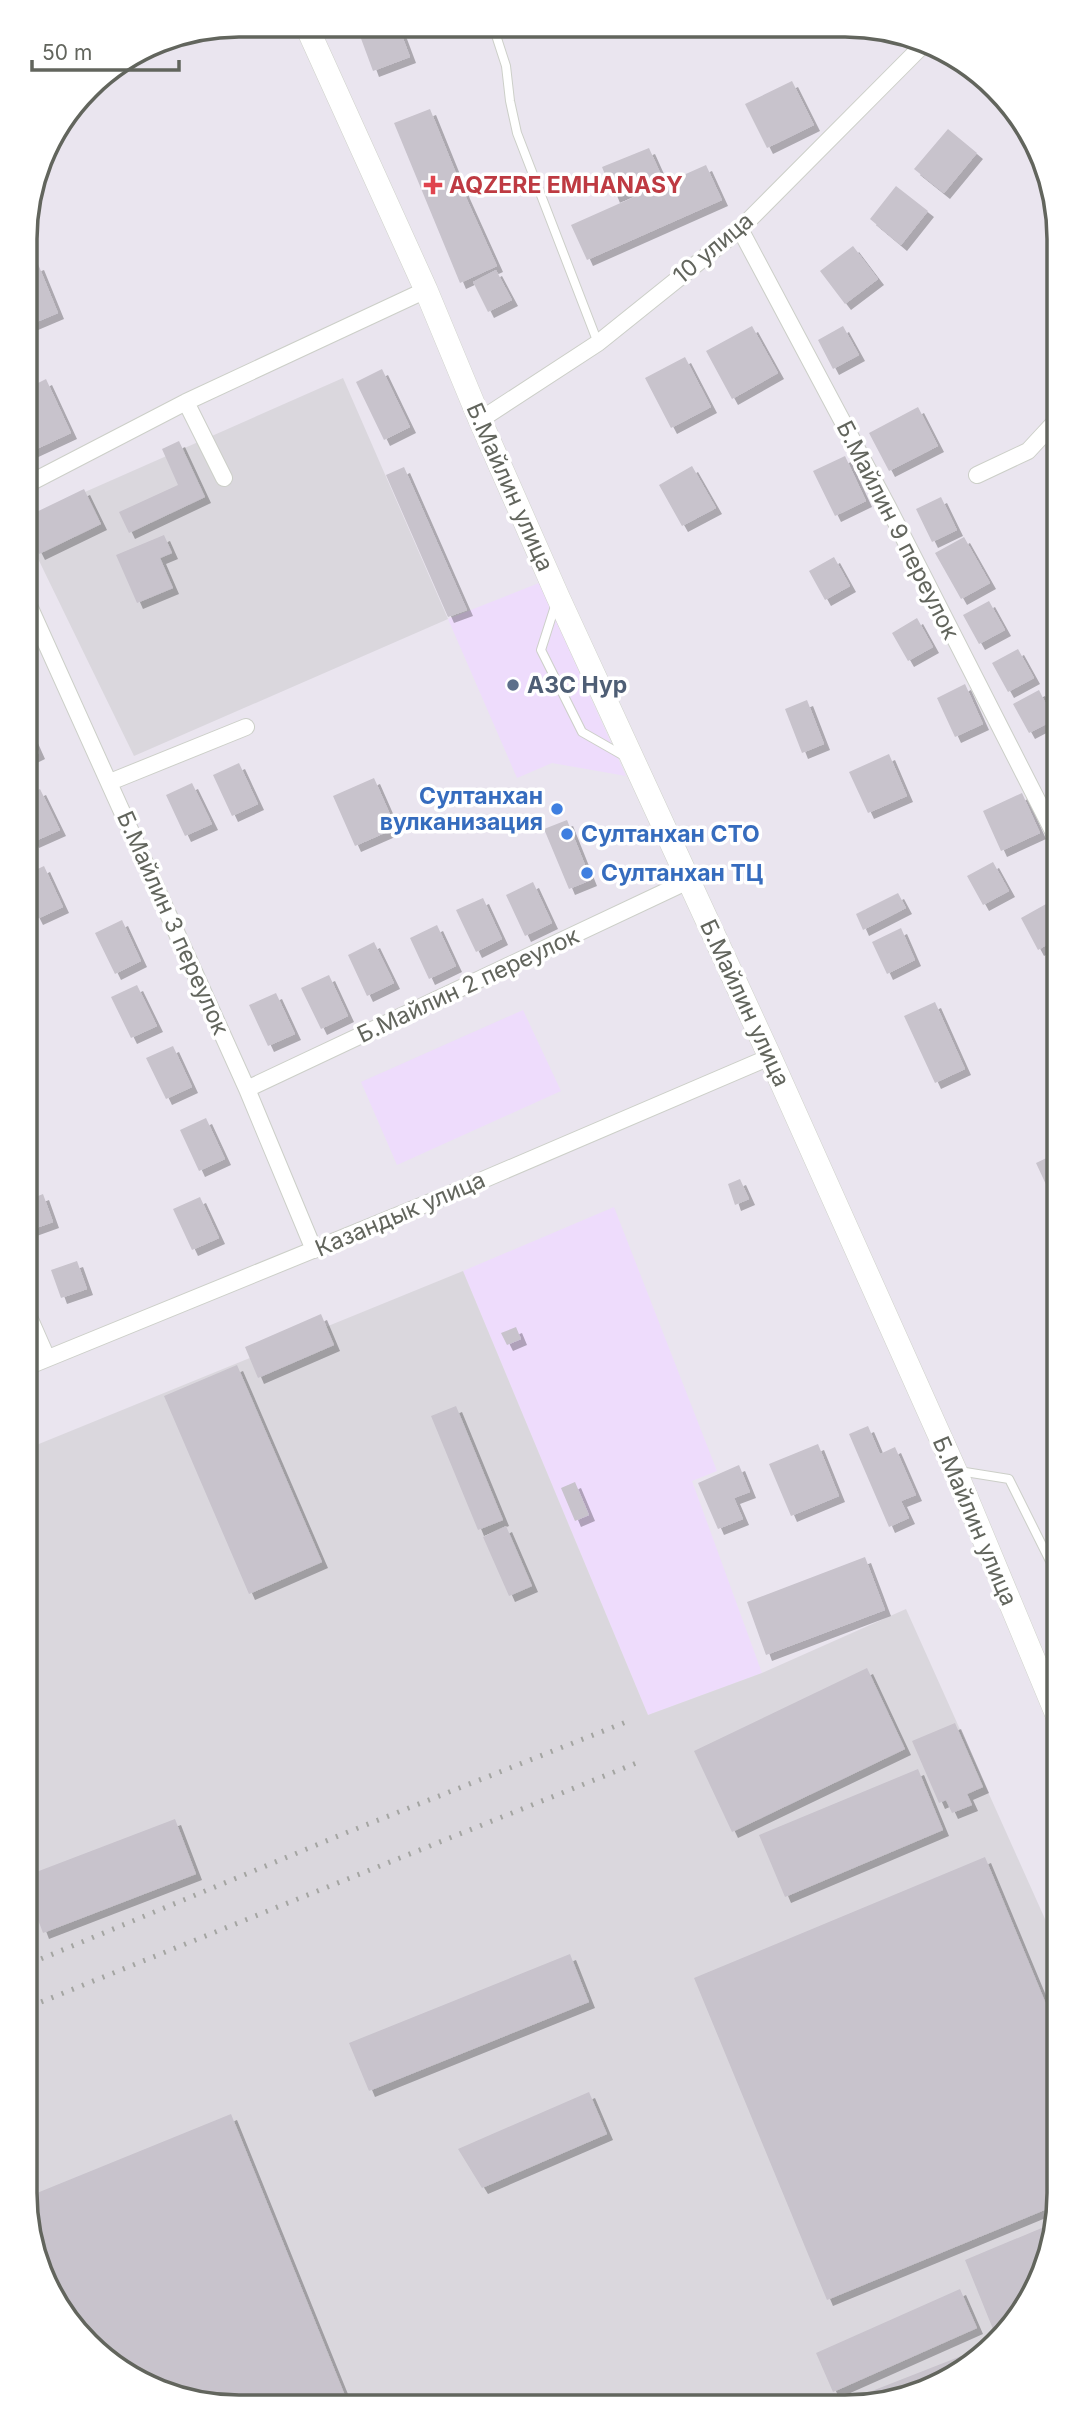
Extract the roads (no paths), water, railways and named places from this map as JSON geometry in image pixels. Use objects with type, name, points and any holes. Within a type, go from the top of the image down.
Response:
[{"type":"street","name":"Б.Майлин улица","points":[[311,37],[426,290],[558,597],[770,1057],[955,1470],[1047,1690]]},
{"type":"street","name":"10 улица","points":[[480,420],[598,343],[740,229],[918,50]]},
{"type":"street","name":"Б.Майлин 9 переулок","points":[[740,229],[881,495],[1047,819]]},
{"type":"street","points":[[37,479],[186,402],[426,290]]},
{"type":"street","points":[[186,402],[224,478]]},
{"type":"street","points":[[977,475],[1028,451],[1047,430]]},
{"type":"street","name":"Б.Майлин 3 переулок","points":[[37,623],[247,1089],[314,1250]]},
{"type":"street","points":[[110,782],[246,727]]},
{"type":"street","name":"Б.Майлин 2 переулок","points":[[247,1089],[688,881]]},
{"type":"street","name":"Казандык улица","points":[[37,1363],[314,1250],[770,1057]]},
{"type":"street","points":[[37,1336],[47,1359]]},
{"type":"lane","points":[[497,37],[506,66],[517,133],[598,343]]},
{"type":"lane","points":[[558,597],[541,650],[582,732],[634,761]]},
{"type":"lane","points":[[955,1470],[1009,1479],[1047,1555]]},
{"type":"railway","points":[[37,1961],[343,1834],[626,1722]]},
{"type":"railway","points":[[37,2004],[639,1762]]},
{"type":"place","name":"AQZERE EMHANASY","points":[[433,185]]},
{"type":"place","name":"АЗС Нур","points":[[513,685]]},
{"type":"place","name":"Султанхан вулканизация","points":[[557,809]]},
{"type":"place","name":"Султанхан СТО","points":[[567,834]]},
{"type":"place","name":"Султанхан ТЦ","points":[[587,873]]}]
